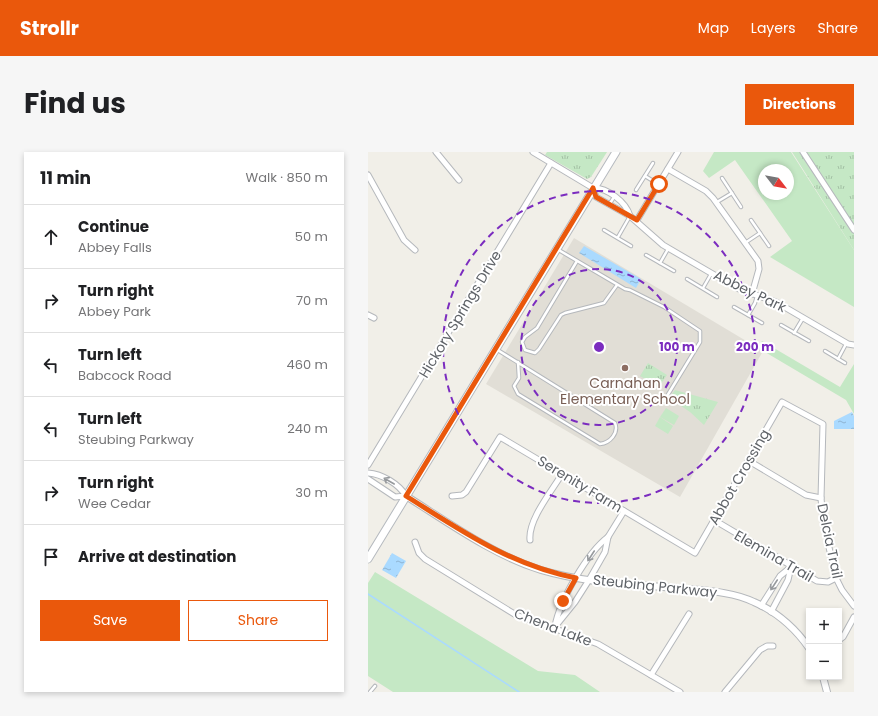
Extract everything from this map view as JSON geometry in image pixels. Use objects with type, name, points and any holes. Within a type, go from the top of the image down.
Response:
[{"type":"main road","points":[[368,559],[616,152]]},
{"type":"street","points":[[436,152],[459,180]]},
{"type":"street","points":[[533,152],[593,188]]},
{"type":"street","points":[[637,220],[678,152]]},
{"type":"street","points":[[803,152],[854,230]]},
{"type":"street","name":"Hickory Springs Drive","points":[[368,465],[552,163]]},
{"type":"street","points":[[668,168],[706,191],[717,203],[758,261],[760,269],[754,294]]},
{"type":"street","points":[[368,175],[404,240],[415,250]]},
{"type":"street","name":"Abbey Park","points":[[630,216],[627,207],[614,197],[601,188],[593,188],[596,197],[637,220],[669,248],[739,290],[776,302],[847,344],[854,345]]},
{"type":"street","points":[[368,315],[374,318]]},
{"type":"street","name":"Delcia Trail","points":[[782,402],[823,424],[821,498],[823,521],[836,578],[842,590],[854,606]]},
{"type":"street","name":"Abbot Crossing","points":[[695,553],[782,402]]},
{"type":"street","name":"Serenity Farm","points":[[452,496],[462,495],[466,492],[500,437],[624,511],[658,534],[695,553]]},
{"type":"street","points":[[749,461],[806,495],[821,498]]},
{"type":"street","points":[[368,473],[375,474],[401,488],[406,496],[395,497],[368,479]]},
{"type":"street","points":[[530,540],[529,532],[532,522],[562,474]]},
{"type":"street","name":"Steubing Parkway","points":[[406,496],[498,552],[541,570],[589,580],[728,594],[761,606],[771,612],[790,625],[806,644]]},
{"type":"street","points":[[554,628],[561,606],[576,578],[597,546],[608,537],[624,511]]},
{"type":"street","name":"Elemina Trail","points":[[714,520],[791,567],[817,581],[828,582],[836,578]]},
{"type":"street","points":[[554,628],[575,602],[589,580],[605,552],[608,537]]},
{"type":"street","name":"Chena Lake","points":[[415,542],[419,553],[425,559],[516,615],[531,622],[554,628],[598,644],[680,692]]},
{"type":"street","points":[[761,606],[780,576],[791,567]]},
{"type":"street","points":[[771,612],[788,580],[791,567]]},
{"type":"street","points":[[651,675],[689,614]]},
{"type":"street","points":[[842,638],[854,617]]},
{"type":"street","points":[[725,692],[760,650],[767,646],[774,646]]},
{"type":"street","points":[[824,680],[827,692]]},
{"type":"lane","points":[[636,190],[653,163]]},
{"type":"lane","points":[[645,176],[659,184]]},
{"type":"lane","points":[[722,178],[741,207]]},
{"type":"lane","points":[[717,203],[732,193]]},
{"type":"lane","points":[[609,205],[614,197]]},
{"type":"lane","points":[[618,238],[630,216]]},
{"type":"lane","points":[[751,220],[769,246]]},
{"type":"lane","points":[[604,230],[631,246]]},
{"type":"lane","points":[[745,243],[760,233]]},
{"type":"lane","points":[[660,263],[669,248]]},
{"type":"lane","points":[[557,249],[617,285],[664,307],[700,331],[700,342],[664,401]]},
{"type":"lane","points":[[646,255],[674,272]]},
{"type":"lane","points":[[577,261],[537,328],[522,342],[525,350],[534,353],[539,349],[559,318],[565,313],[604,303],[617,285]]},
{"type":"lane","points":[[703,288],[711,273]]},
{"type":"lane","points":[[687,279],[717,297]]},
{"type":"lane","points":[[748,315],[755,303],[754,294]]},
{"type":"lane","points":[[734,307],[762,323]]},
{"type":"lane","points":[[794,333],[803,318]]},
{"type":"lane","points":[[781,325],[810,341]]},
{"type":"lane","points":[[838,359],[847,344]]},
{"type":"lane","points":[[495,349],[518,362],[615,423],[616,432],[610,441],[600,444],[518,394],[514,386],[519,378],[518,362]]},
{"type":"lane","points":[[825,351],[845,363]]},
{"type":"lane","points":[[370,692],[375,686]]},
{"type":"shaded area","name":"Carnahan Elementary School","points":[[574,238],[763,351],[680,497],[486,384]]},
{"type":"green space","points":[[547,152],[607,152],[591,177],[587,179],[545,155]]},
{"type":"green space","points":[[714,152],[791,152],[854,250],[854,307],[770,257],[792,241],[763,200],[794,200],[794,164],[758,164],[758,193],[735,160],[709,178],[703,171]]},
{"type":"green space","points":[[792,152],[854,152],[854,250]]},
{"type":"green space","points":[[762,341],[840,387],[854,364],[854,414],[846,400],[758,348]]},
{"type":"green space","points":[[648,363],[667,375],[659,387],[640,376]]},
{"type":"green space","points":[[675,390],[718,402],[704,425],[690,412],[669,398]]},
{"type":"green space","points":[[666,408],[679,416],[674,425],[660,417]]},
{"type":"green space","points":[[660,417],[673,426],[668,434],[655,426]]},
{"type":"green space","points":[[375,572],[538,671],[575,675],[600,692],[393,692],[368,676],[368,583]]},
{"type":"water","points":[[584,246],[641,279],[636,288],[579,253]]},
{"type":"water","points":[[852,412],[854,416],[854,429],[834,429],[834,421]]},
{"type":"water","points":[[392,553],[406,561],[396,578],[382,570]]},
{"type":"waterway","points":[[368,594],[519,692]]},
{"type":"place","name":"Carnahan Elementary School","points":[[625,368]]},
{"type":"route","points":[[563,601],[576,578],[541,570],[498,552],[406,496],[572,225],[593,188],[596,197],[637,220],[659,184]]}]
